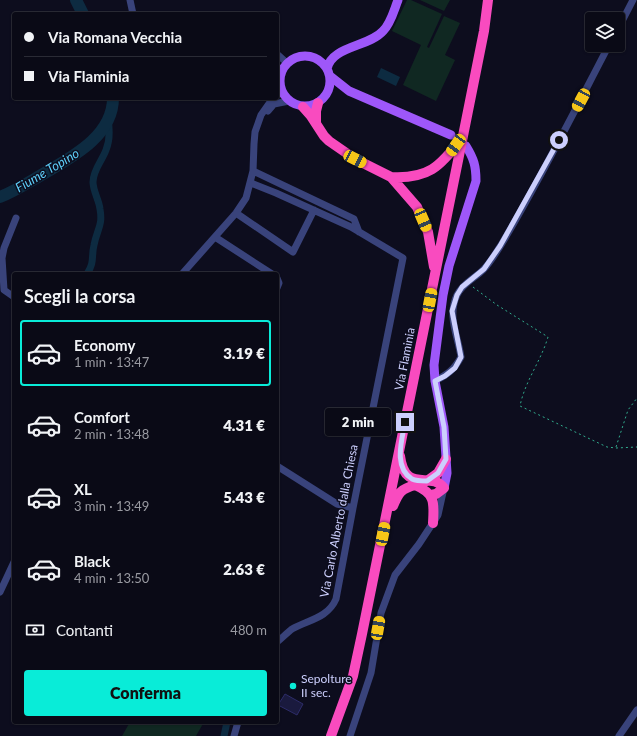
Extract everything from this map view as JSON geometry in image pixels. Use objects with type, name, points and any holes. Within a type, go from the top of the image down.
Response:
[{"type":"highway","points":[[484,31],[488,0]]},
{"type":"highway","points":[[484,31],[493,0]]},
{"type":"highway","name":"Via Flaminia","points":[[331,736],[353,676],[386,520],[484,31]]},
{"type":"highway","points":[[316,123],[318,103]]},
{"type":"highway","points":[[303,107],[324,136],[340,149],[392,177],[417,207],[428,232],[435,275]]},
{"type":"highway","points":[[392,177],[408,178],[426,173],[440,165],[463,136]]},
{"type":"highway","points":[[400,450],[402,467],[407,475],[413,480],[435,481],[441,484],[444,488],[436,494],[431,495]]},
{"type":"highway","points":[[427,481],[438,473],[446,459]]},
{"type":"highway","points":[[386,520],[398,494],[405,488],[415,485],[431,495],[434,506],[433,523]]},
{"type":"main road","points":[[279,82],[280,75],[287,63],[299,57],[305,56],[327,58],[370,40],[383,31],[398,0]]},
{"type":"main road","points":[[327,94],[330,85],[329,62],[334,56]]},
{"type":"main road","points":[[316,58],[324,64],[329,72],[349,91]]},
{"type":"main road","points":[[279,89],[289,101],[295,105],[303,107],[313,106],[327,94],[335,90],[340,89],[349,91],[451,135]]},
{"type":"main road","points":[[444,488],[447,473],[444,427],[435,381],[434,365],[443,295],[456,244],[476,182],[476,169],[473,158],[466,146]]},
{"type":"street","points":[[130,0],[133,12]]},
{"type":"street","points":[[625,15],[633,0]]},
{"type":"street","points":[[435,381],[445,376],[455,368],[461,357],[452,311],[457,295],[462,287],[484,269],[500,246],[552,154],[605,52]]},
{"type":"street","points":[[279,56],[287,63]]},
{"type":"street","points":[[184,272],[236,213],[246,198],[253,171],[255,132],[261,115],[272,100]]},
{"type":"street","points":[[255,132],[274,104],[289,101]]},
{"type":"street","points":[[253,171],[354,219],[359,232]]},
{"type":"street","name":"Via Carlo Alberto dalla Chiesa","points":[[251,183],[314,210],[359,232],[403,258],[336,599],[334,605],[324,615],[292,630],[279,640]]},
{"type":"street","points":[[236,213],[293,252],[314,210]]},
{"type":"street","points":[[12,297],[2,290],[2,258],[4,248],[16,218]]},
{"type":"street","points":[[215,237],[269,272]]},
{"type":"street","points":[[279,467],[337,504],[353,508]]},
{"type":"street","points":[[350,736],[371,672],[381,613],[395,575],[419,544],[438,515],[444,488]]},
{"type":"street","points":[[0,592],[12,566]]},
{"type":"street","points":[[619,736],[637,710]]},
{"type":"street","points":[[234,736],[237,724]]},
{"type":"path","points":[[467,283],[497,306],[548,337],[544,350],[522,397],[520,406],[607,446],[616,448],[637,446]]},
{"type":"path","points":[[616,448],[628,410],[637,398]]},
{"type":"green space","points":[[407,0],[411,0],[442,14],[427,47],[429,48],[444,16],[460,23],[445,55],[455,60],[436,101],[403,85],[421,45],[392,31]]},
{"type":"green space","points":[[420,0],[450,0],[444,11]]},
{"type":"green space","points":[[129,724],[203,724],[196,736],[122,736]]},
{"type":"water","points":[[381,68],[400,77],[396,86],[377,77]]},
{"type":"building","points":[[285,694],[303,704],[297,715],[279,706]]},
{"type":"waterway","name":"Fiume Topino","points":[[76,0],[82,12]]},
{"type":"waterway","name":"Fiume Topino","points":[[0,197],[17,189],[78,153],[89,144],[106,124],[111,111],[113,100]]},
{"type":"waterway","points":[[88,272],[92,263],[93,249],[101,220],[93,185],[93,178],[108,143],[108,120]]},
{"type":"waterway","points":[[224,736],[227,724]]},
{"type":"place","name":"Sepolture II sec.","points":[[293,686]]},
{"type":"route","points":[[405,422],[400,450],[402,467],[407,475],[413,480],[427,481],[438,473],[446,459],[444,427],[435,381],[445,376],[455,368],[461,357],[452,311],[457,295],[462,287],[484,269],[500,246],[559,140]]}]
